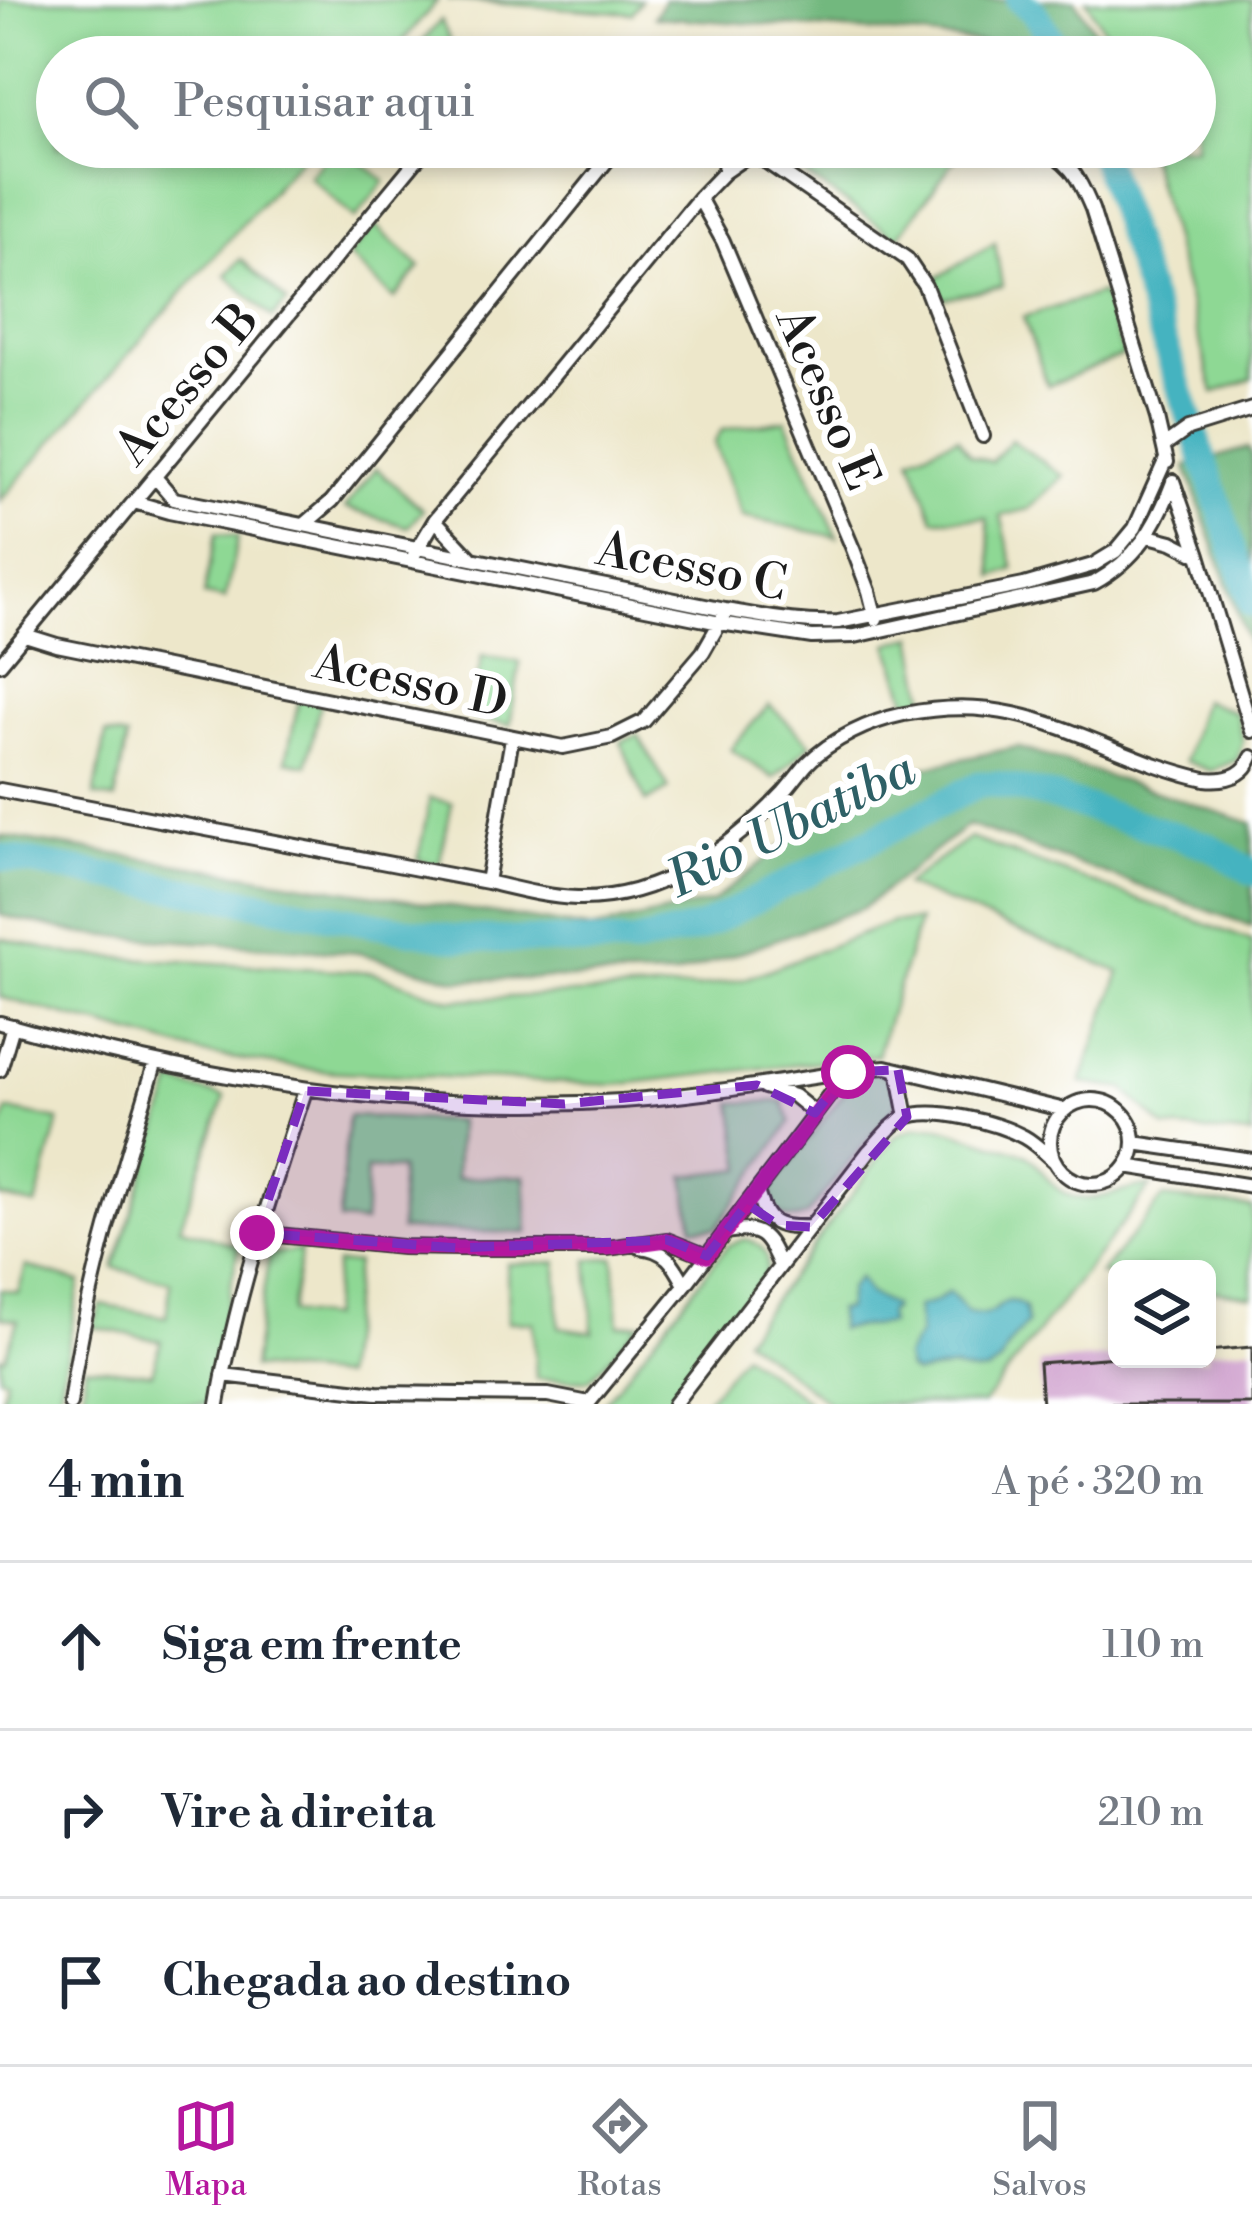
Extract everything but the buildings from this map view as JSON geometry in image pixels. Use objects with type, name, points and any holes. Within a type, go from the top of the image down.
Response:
[{"type":"street","name":"Acesso B","points":[[0,664],[410,168]]},
{"type":"street","points":[[301,530],[332,501],[601,168]]},
{"type":"street","points":[[724,168],[724,172]]},
{"type":"street","points":[[413,555],[435,520],[699,198],[730,168]]},
{"type":"street","points":[[781,168],[908,259],[925,286],[983,436]]},
{"type":"street","points":[[1070,168],[1092,209],[1252,731]]},
{"type":"street","name":"Acesso E","points":[[699,198],[723,241],[854,548],[878,632]]},
{"type":"street","points":[[1165,452],[1189,428],[1252,409]]},
{"type":"street","points":[[1157,418],[1189,428]]},
{"type":"street","name":"Acesso C","points":[[134,502],[301,530],[723,617],[838,622],[1024,585],[1101,561],[1135,528],[1165,452]]},
{"type":"street","points":[[155,477],[172,505]]},
{"type":"street","name":"Acesso C","points":[[413,555],[471,558],[812,637],[855,637],[1094,583],[1124,565],[1149,536],[1173,482]]},
{"type":"street","points":[[332,501],[336,539]]},
{"type":"street","points":[[435,520],[471,558]]},
{"type":"street","points":[[1149,536],[1198,555]]},
{"type":"street","name":"Acesso D","points":[[25,635],[563,747],[596,742],[644,721],[703,652],[723,617]]},
{"type":"street","points":[[0,790],[580,898],[655,884],[688,869],[721,849],[824,749],[871,724],[930,710],[1016,714],[1205,779],[1220,781],[1238,775],[1252,757]]},
{"type":"street","points":[[487,882],[512,738]]},
{"type":"street","points":[[0,1070],[7,1024],[155,1064],[305,1090],[408,1101],[564,1104],[699,1094],[870,1067],[1065,1110]]},
{"type":"street","points":[[70,1404],[94,1270],[155,1064]]},
{"type":"street","points":[[898,1070],[907,1117]]},
{"type":"street","points":[[223,1375],[377,1394],[539,1400],[560,1396],[588,1403],[848,1072]]},
{"type":"street","points":[[946,1115],[956,1084]]},
{"type":"street","points":[[757,1085],[794,1096],[815,1113]]},
{"type":"street","points":[[218,1404],[257,1233],[305,1090]]},
{"type":"street","points":[[1002,1128],[1010,1098]]},
{"type":"street","points":[[674,1404],[869,1150],[898,1122],[907,1117],[946,1115],[1002,1128],[1028,1139],[1061,1171],[1083,1184],[1108,1181],[1126,1166],[1134,1143],[1132,1129],[1116,1108],[1090,1100],[1077,1103],[1056,1120],[1050,1148],[1054,1161]]},
{"type":"street","points":[[1134,1143],[1252,1160]]},
{"type":"street","points":[[1126,1166],[1252,1186]]},
{"type":"street","points":[[757,1191],[761,1208],[778,1226],[811,1227]]},
{"type":"street","points":[[725,1232],[756,1231],[767,1239],[780,1266]]},
{"type":"street","points":[[257,1233],[402,1247],[632,1246],[667,1240],[707,1256]]},
{"type":"street","points":[[632,1246],[661,1251],[685,1285]]},
{"type":"highlighted area","points":[[898,1070],[907,1117],[811,1227],[778,1225],[747,1204],[707,1256],[667,1240],[458,1248],[257,1233],[305,1091],[564,1104],[757,1085],[815,1113],[847,1072]]},
{"type":"green space","points":[[0,0],[438,0],[407,36],[36,36],[36,168],[292,168],[0,501]]},
{"type":"green space","points":[[447,0],[641,0],[632,13]]},
{"type":"green space","points":[[664,0],[1075,0],[1098,36],[922,36],[654,17]]},
{"type":"green space","points":[[1086,0],[1252,0],[1252,379],[1214,393],[1153,168],[1216,168],[1216,36],[1108,36]]},
{"type":"green space","points":[[441,20],[448,36],[427,36]]},
{"type":"green space","points":[[316,168],[369,168],[385,181],[355,219],[309,176]]},
{"type":"green space","points":[[795,168],[949,168],[898,238]]},
{"type":"green space","points":[[375,225],[420,267],[394,299],[348,256]]},
{"type":"green space","points":[[995,243],[1002,286],[943,298],[933,280]]},
{"type":"green space","points":[[241,259],[287,302],[272,318],[226,275]]},
{"type":"green space","points":[[1102,293],[1123,355],[1048,386],[1023,317]]},
{"type":"green space","points":[[786,420],[837,537],[742,517],[714,443],[722,430]]},
{"type":"green space","points":[[957,437],[970,455],[991,462],[1011,440],[1064,476],[1029,509],[1001,516],[1014,569],[994,577],[987,518],[934,519],[911,457]]},
{"type":"green space","points":[[1248,448],[1252,456],[1252,655],[1186,466]]},
{"type":"green space","points":[[376,468],[423,510],[408,527],[345,508]]},
{"type":"green space","points":[[216,533],[238,537],[225,599],[204,595]]},
{"type":"green space","points":[[914,636],[926,700],[908,703],[889,644]]},
{"type":"green space","points":[[482,656],[520,662],[510,725],[470,718]]},
{"type":"green space","points":[[299,699],[320,703],[307,765],[286,761]]},
{"type":"green space","points":[[1202,700],[1235,712],[1243,741],[1237,760],[1211,771],[1185,761]]},
{"type":"green space","points":[[769,705],[811,744],[774,778],[730,749]]},
{"type":"green space","points":[[106,734],[127,738],[115,800],[94,796]]},
{"type":"green space","points":[[638,735],[669,789],[646,802],[621,742]]},
{"type":"green space","points":[[1017,747],[1252,823],[1252,926],[968,825],[863,908],[675,976],[458,980],[358,953],[82,934],[0,915],[0,836],[593,929],[712,902],[865,780]]},
{"type":"green space","points":[[430,798],[452,803],[439,865],[418,860]]},
{"type":"green space","points":[[970,838],[1252,941],[1252,1135],[1165,1128],[1124,1089],[1081,1083],[1120,972],[904,885]]},
{"type":"green space","points":[[919,921],[877,1055],[612,1085],[322,1071],[203,1054],[0,997],[0,938],[73,955],[372,972],[451,1000],[697,988],[745,979],[893,922]]},
{"type":"green space","points":[[870,1069],[893,1081],[896,1105],[806,1216],[784,1217],[774,1208],[771,1189],[855,1078]]},
{"type":"green space","points":[[173,1083],[225,1097],[180,1227],[239,1246],[206,1404],[83,1404],[85,1366],[152,1373],[161,1341],[93,1327],[101,1305],[166,1317],[171,1282],[114,1268]]},
{"type":"green space","points":[[783,1101],[791,1122],[716,1228],[693,1227],[685,1176],[743,1169],[733,1103]]},
{"type":"green space","points":[[8,1110],[59,1120],[36,1206],[0,1197],[0,1132]]},
{"type":"green space","points":[[348,1116],[458,1121],[456,1178],[525,1176],[528,1233],[400,1230],[400,1169],[367,1170],[364,1223],[339,1221]]},
{"type":"green space","points":[[937,1126],[1026,1154],[1053,1185],[1070,1196],[1092,1198],[1151,1186],[983,1404],[830,1404],[744,1338],[896,1135]]},
{"type":"green space","points":[[1163,1198],[1252,1207],[1252,1296],[1216,1290],[1216,1260],[1112,1260]]},
{"type":"green space","points":[[745,1239],[764,1252],[765,1275],[667,1404],[603,1404],[728,1245]]},
{"type":"green space","points":[[301,1250],[290,1313],[329,1318],[336,1264],[356,1263],[342,1377],[252,1368],[269,1255]]},
{"type":"green space","points":[[614,1257],[619,1325],[640,1323],[589,1380],[536,1379],[533,1322],[508,1322],[507,1264],[557,1262],[559,1327],[593,1332],[588,1260]]},
{"type":"green space","points":[[26,1266],[80,1282],[57,1404],[1,1404],[6,1378],[0,1377],[0,1357],[5,1357],[18,1320],[0,1317],[0,1289],[18,1293]]},
{"type":"green space","points":[[743,1354],[807,1400],[803,1404],[703,1404]]},
{"type":"water","points":[[858,1278],[869,1294],[892,1306],[889,1324],[839,1329],[837,1310],[846,1309],[849,1289]]},
{"type":"water","points":[[949,1292],[968,1313],[986,1314],[1008,1301],[1018,1303],[1025,1308],[1027,1323],[1000,1363],[987,1372],[951,1368],[915,1374],[908,1370],[905,1357],[919,1335],[917,1307]]},
{"type":"waterway","points":[[1019,0],[1034,12],[1049,36]]},
{"type":"waterway","points":[[1106,168],[1252,604]]},
{"type":"waterway","name":"Rio Ubatiba","points":[[0,857],[454,938],[632,944],[701,928],[979,784],[995,784],[1053,797],[1209,846],[1252,872]]},
{"type":"route","points":[[257,1233],[458,1248],[607,1248],[667,1240],[707,1256],[848,1072]]}]
